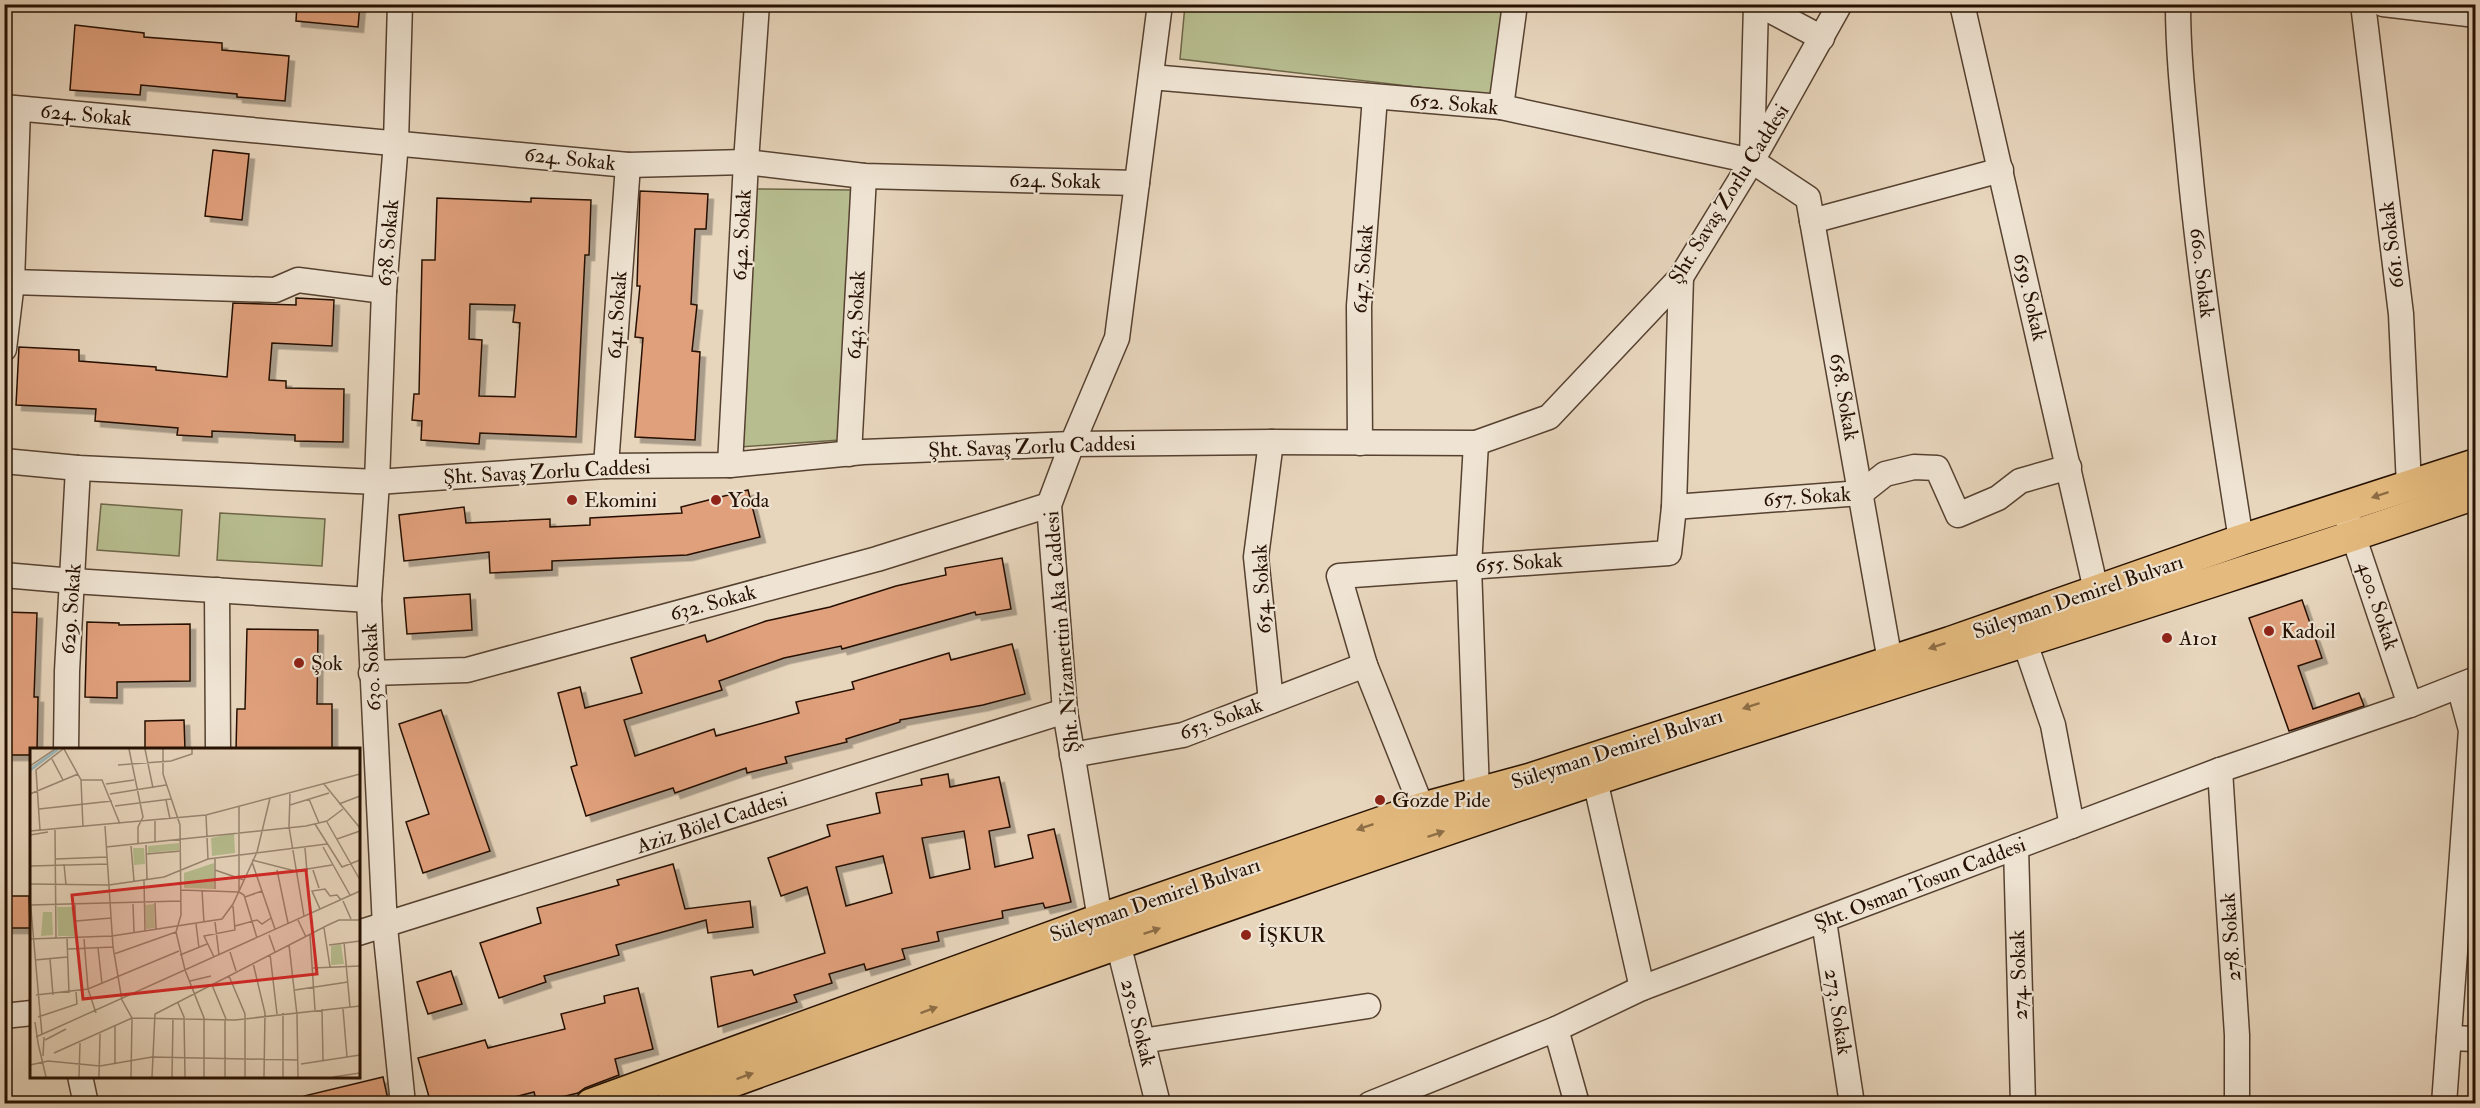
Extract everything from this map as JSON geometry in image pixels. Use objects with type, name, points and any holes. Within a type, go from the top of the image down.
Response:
[{"type":"main road","name":"Süleyman Demirel Bulvarı","points":[[591,1104],[1100,919],[1422,808],[1528,779],[1890,662],[2241,540],[2475,464]]},
{"type":"main road","name":"Süleyman Demirel Bulvarı","points":[[671,1104],[1118,943],[1595,780],[2025,644],[2355,536],[2475,494]]},
{"type":"street","name":"638. Sokak","points":[[378,482],[384,291],[396,142],[400,4]]},
{"type":"street","name":"642. Sokak","points":[[730,465],[746,162],[758,4]]},
{"type":"street","name":"Şht. Nizamettin Aka Caddesi","points":[[1118,943],[1100,919],[1065,711],[1049,505],[1117,338],[1160,4]]},
{"type":"street","points":[[1501,107],[1515,4]]},
{"type":"street","points":[[1752,161],[1757,4],[1822,38]]},
{"type":"street","name":"Şht. Savaş Zorlu Caddesi","points":[[4,461],[78,468],[378,482],[606,466],[730,465],[849,454],[1072,444],[1476,443],[1549,417],[1681,277],[1752,161],[1840,4]]},
{"type":"street","name":"659. Sokak","points":[[1962,4],[2096,590]]},
{"type":"street","name":"660. Sokak","points":[[2178,4],[2178,48],[2193,200],[2214,365],[2241,540]]},
{"type":"street","name":"661. Sokak","points":[[2363,4],[2401,314],[2409,486]]},
{"type":"street","points":[[2383,4],[2475,15]]},
{"type":"street","name":"652. Sokak","points":[[1151,77],[1501,107],[1752,161]]},
{"type":"street","name":"647. Sokak","points":[[1360,442],[1359,306],[1375,96]]},
{"type":"street","name":"624. Sokak","points":[[11,108],[628,165],[746,162],[864,176],[1137,183]]},
{"type":"street","points":[[4,349],[12,282],[11,108]]},
{"type":"street","name":"658. Sokak","points":[[1752,161],[1808,198],[1890,662]]},
{"type":"street","name":"641. Sokak","points":[[606,466],[628,165]]},
{"type":"street","points":[[1812,221],[2001,170]]},
{"type":"street","name":"643. Sokak","points":[[849,454],[864,176]]},
{"type":"street","name":"655. Sokak","points":[[1422,808],[1365,666],[1339,576],[1669,553],[1674,507],[1681,277]]},
{"type":"street","points":[[12,282],[275,290],[298,280],[384,291]]},
{"type":"street","name":"654. Sokak","points":[[1271,442],[1256,557],[1271,701]]},
{"type":"street","points":[[1476,443],[1469,566],[1477,793]]},
{"type":"street","name":"657. Sokak","points":[[1674,507],[1861,493],[1885,474],[1914,467],[1937,468],[1958,515],[1998,498],[2020,481],[2069,467]]},
{"type":"street","name":"629. Sokak","points":[[66,748],[67,671],[78,468]]},
{"type":"street","name":"630. Sokak","points":[[378,482],[369,600],[372,673],[385,927],[404,1104]]},
{"type":"street","name":"632. Sokak","points":[[372,673],[467,670],[877,559],[1049,505]]},
{"type":"street","name":"400. Sokak","points":[[2343,507],[2355,536],[2410,705]]},
{"type":"street","points":[[4,575],[369,600]]},
{"type":"street","points":[[217,590],[218,748]]},
{"type":"street","points":[[2025,644],[2053,725],[2072,826]]},
{"type":"street","name":"653. Sokak","points":[[1072,755],[1183,735],[1365,666]]},
{"type":"street","points":[[2444,1104],[2471,730],[2467,683]]},
{"type":"street","name":"Şht. Osman Tosun Caddesi","points":[[1370,1104],[1556,1029],[1642,988],[2220,770],[2410,705],[2467,683]]},
{"type":"street","name":"Aziz Bölel Caddesi","points":[[360,933],[385,927],[1065,711]]},
{"type":"street","name":"278. Sokak","points":[[2220,770],[2237,1035],[2237,1104]]},
{"type":"street","points":[[1595,780],[1642,988]]},
{"type":"street","name":"274. Sokak","points":[[2016,847],[2022,1104]]},
{"type":"street","name":"273. Sokak","points":[[1824,921],[1852,1104]]},
{"type":"street","name":"250. Sokak","points":[[1118,943],[1158,1104]]},
{"type":"street","points":[[1142,1041],[1368,1006]]},
{"type":"street","points":[[4,1017],[30,1013]]},
{"type":"street","points":[[1556,1029],[1577,1104]]},
{"type":"street","points":[[2449,1038],[2475,1039]]},
{"type":"street","points":[[81,1078],[86,1104]]},
{"type":"green space","points":[[1185,5],[1504,5],[1493,96],[1180,59]]},
{"type":"green space","points":[[753,189],[853,190],[840,440],[740,447]]},
{"type":"green space","points":[[101,504],[182,510],[179,556],[97,550]]},
{"type":"green space","points":[[220,513],[325,519],[322,566],[217,560]]},
{"type":"building","points":[[297,4],[360,4],[358,27],[296,21]]},
{"type":"building","points":[[75,25],[144,33],[144,37],[222,43],[222,50],[289,56],[285,101],[141,85],[140,95],[70,90]]},
{"type":"building","points":[[213,150],[249,154],[242,220],[205,216]]},
{"type":"building","points":[[640,191],[708,194],[706,229],[695,229],[691,304],[697,305],[692,351],[700,352],[695,440],[635,437],[643,338],[635,337],[640,286],[637,286]]},
{"type":"building","points":[[437,198],[531,202],[531,198],[591,200],[589,255],[585,255],[576,437],[480,433],[479,444],[421,440],[422,421],[412,420],[414,394],[419,394],[422,260],[435,260]],"holes":[[[470,304],[515,305],[513,322],[520,323],[515,397],[479,396],[482,340],[469,339]]]},
{"type":"building","points":[[296,298],[334,300],[332,346],[272,343],[269,380],[286,381],[286,388],[344,389],[343,442],[295,441],[295,435],[212,431],[212,437],[177,435],[178,428],[95,421],[96,409],[16,405],[19,347],[79,350],[79,361],[156,367],[156,370],[227,377],[233,303],[296,305]]},
{"type":"building","points":[[748,490],[760,537],[687,555],[552,561],[552,570],[490,573],[489,552],[404,561],[399,515],[464,507],[466,523],[550,519],[550,527],[590,525],[590,518],[682,513],[681,507]]},
{"type":"building","points":[[1002,558],[1011,609],[976,615],[975,612],[842,649],[841,646],[784,658],[719,681],[722,690],[624,720],[635,756],[714,729],[716,736],[799,713],[796,702],[854,689],[852,682],[949,653],[951,660],[1012,644],[1025,694],[983,705],[900,720],[900,722],[846,739],[847,742],[785,757],[787,763],[747,773],[746,768],[675,793],[673,788],[586,816],[571,767],[577,765],[558,693],[580,687],[585,708],[642,693],[631,658],[705,635],[707,642],[766,621],[830,607],[896,586],[946,575],[945,568]]},
{"type":"building","points":[[470,594],[472,630],[407,634],[404,598]]},
{"type":"building","points":[[2302,600],[2322,658],[2298,666],[2313,709],[2359,693],[2364,706],[2289,731],[2249,618]]},
{"type":"building","points":[[4,612],[37,613],[34,697],[38,697],[37,748],[30,748],[30,755],[4,755]]},
{"type":"building","points":[[87,622],[119,623],[119,625],[190,624],[190,681],[117,682],[117,698],[85,697]]},
{"type":"building","points":[[247,629],[318,630],[317,704],[332,704],[332,748],[236,748],[237,709],[245,709]]},
{"type":"building","points":[[441,710],[490,851],[423,873],[406,822],[429,814],[399,724]]},
{"type":"building","points":[[184,720],[185,748],[145,748],[145,721]]},
{"type":"building","points":[[948,774],[950,787],[999,777],[1010,827],[989,831],[995,867],[1033,858],[1028,835],[1054,829],[1071,902],[1045,908],[1043,903],[1002,911],[1003,918],[937,932],[939,941],[902,949],[905,959],[866,970],[864,964],[829,974],[832,983],[794,995],[797,1002],[718,1027],[711,977],[752,970],[754,975],[825,953],[807,887],[781,896],[768,858],[830,836],[827,825],[880,813],[876,793],[922,785],[921,779]],"holes":[[[964,831],[970,869],[930,878],[922,838]],[[883,856],[892,893],[846,906],[836,867]]]},
{"type":"building","points":[[673,864],[685,909],[750,901],[753,927],[708,933],[706,920],[616,945],[619,955],[544,976],[546,982],[499,998],[480,943],[541,923],[537,908],[619,885],[617,880]]},
{"type":"building","points":[[4,896],[29,896],[30,928],[4,928]]},
{"type":"building","points":[[451,971],[462,1004],[428,1014],[417,982]]},
{"type":"building","points":[[638,988],[653,1049],[615,1059],[619,1075],[578,1093],[537,1103],[534,1092],[488,1104],[431,1104],[418,1058],[485,1040],[488,1048],[565,1029],[561,1014],[605,1003],[604,996]]},
{"type":"building","points":[[383,1077],[389,1104],[305,1104],[304,1096]]},
{"type":"place","name":"Ekomini","points":[[572,500]]},
{"type":"place","name":"Yoda","points":[[716,500]]},
{"type":"place","name":"Kadoil","points":[[2269,631]]},
{"type":"place","name":"A101","points":[[2167,638]]},
{"type":"place","name":"Şok","points":[[299,663]]},
{"type":"place","name":"Gozde Pide","points":[[1380,800]]},
{"type":"place","name":"İŞKUR","points":[[1246,935]]}]
